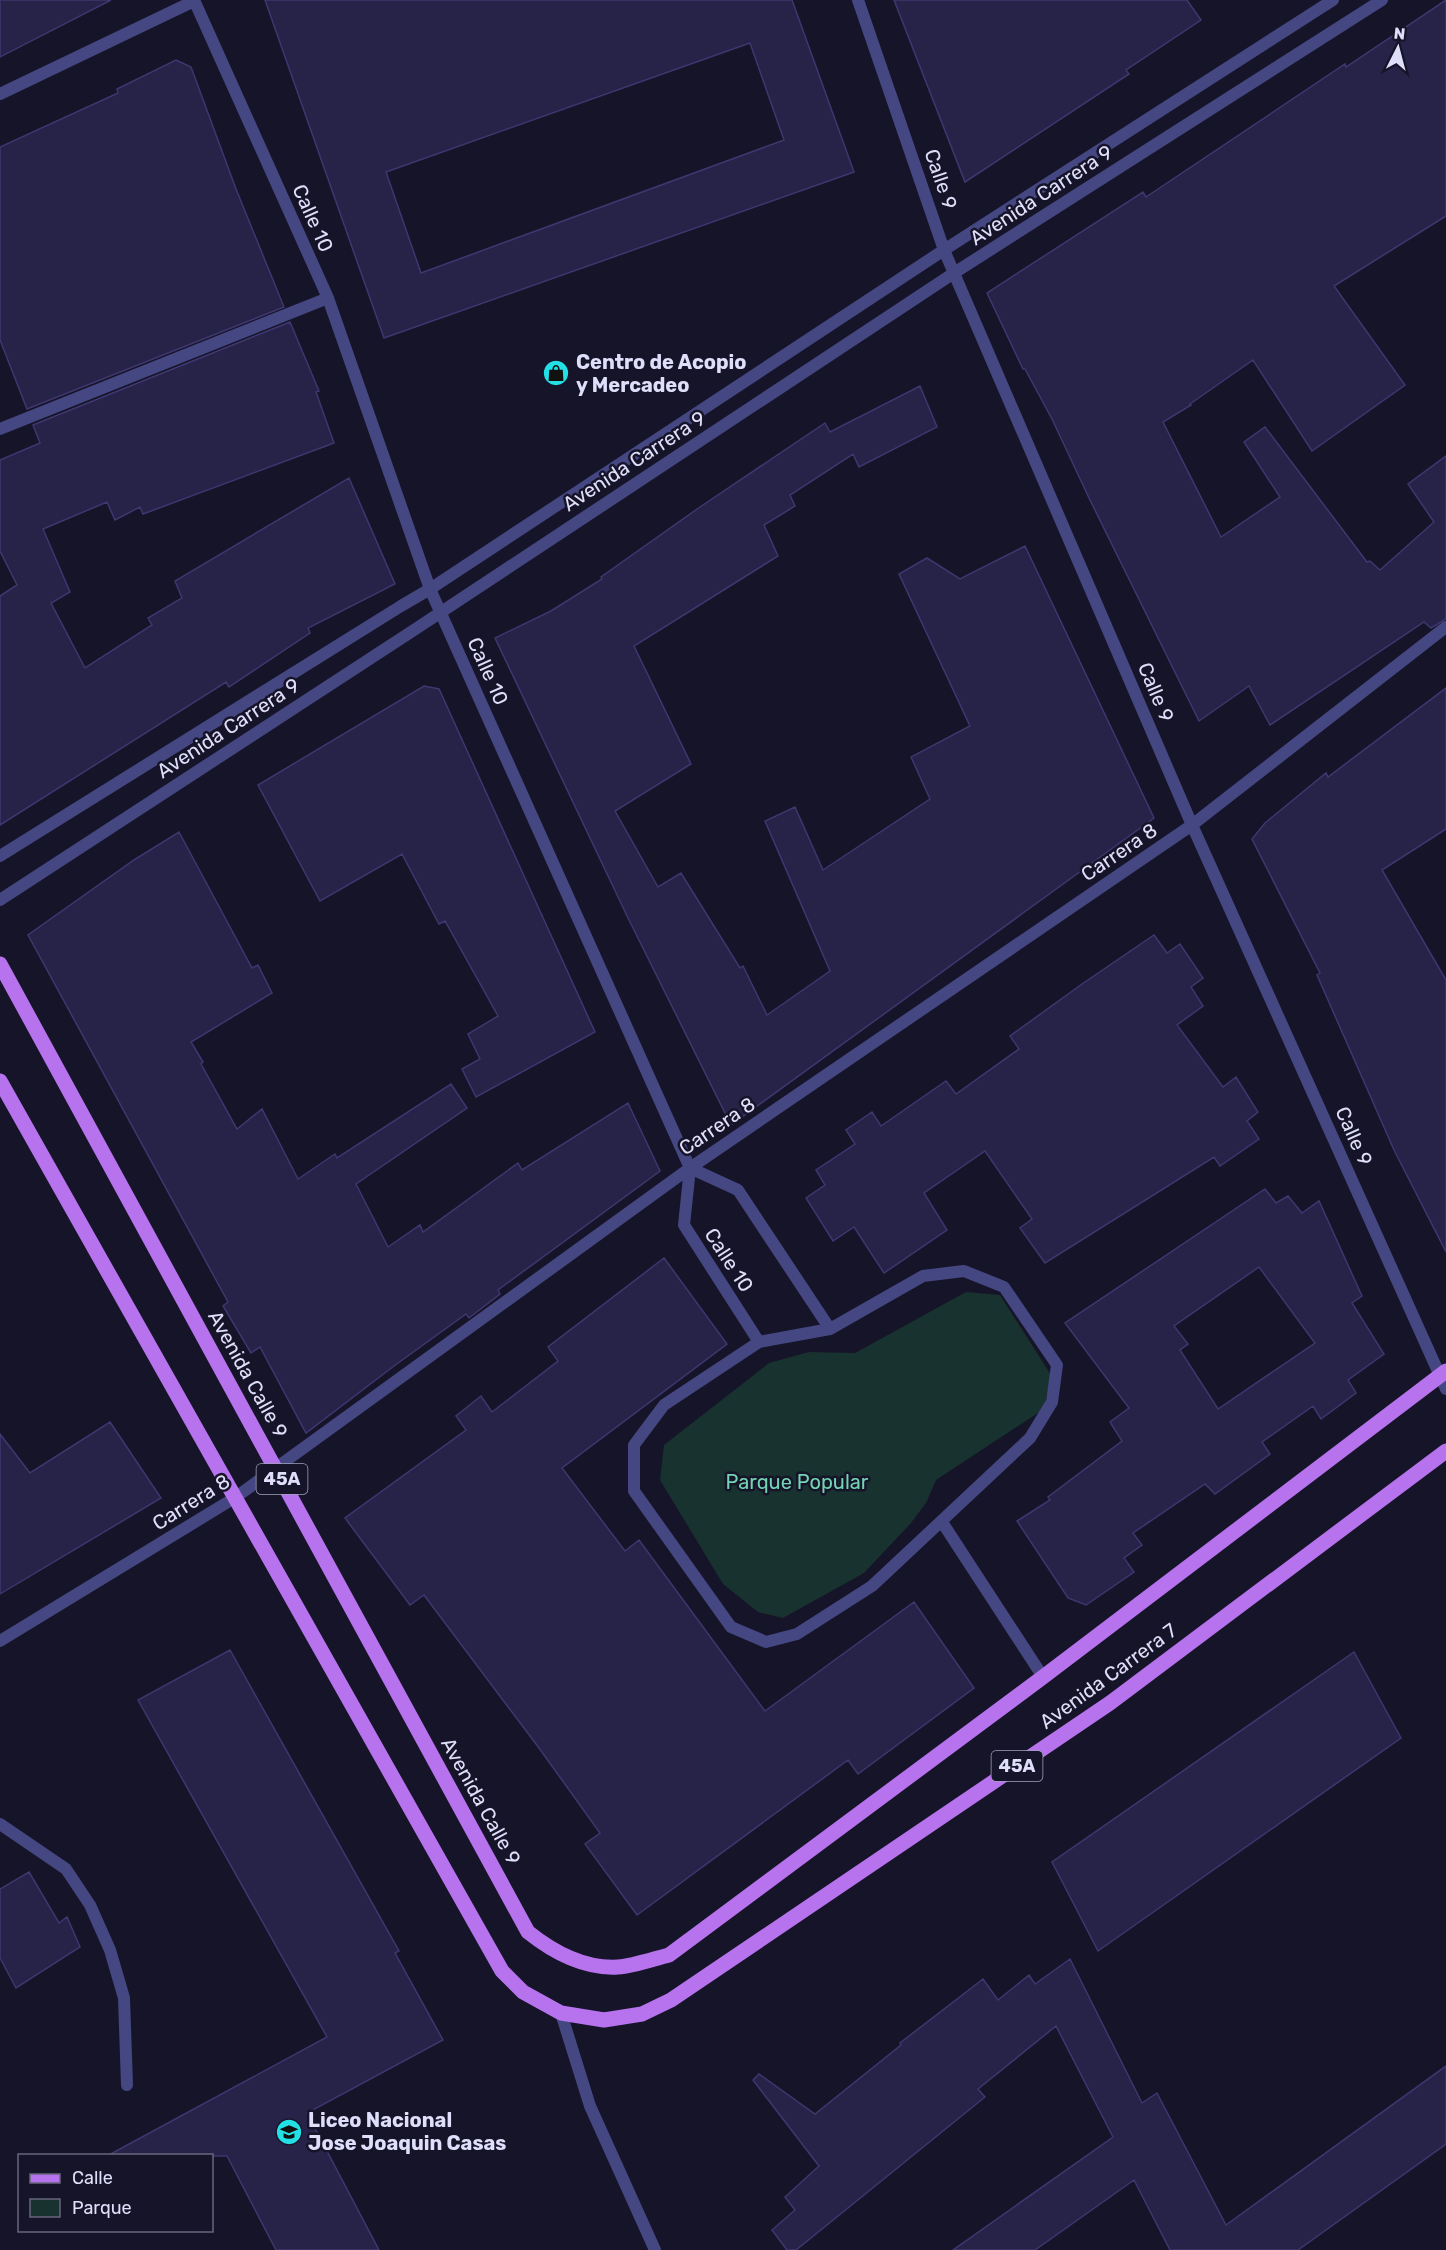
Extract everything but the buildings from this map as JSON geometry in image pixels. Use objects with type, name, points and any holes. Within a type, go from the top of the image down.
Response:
[{"type":"main road","name":"Avenida Calle 9","points":[[0,964],[528,1932],[549,1949],[591,1966]]},
{"type":"main road","name":"45A","points":[[0,1081],[502,1971],[523,1992],[561,2013]]},
{"type":"main road","name":"Avenida Carrera 7","points":[[591,1966],[620,1967],[669,1954],[1444,1378]]},
{"type":"main road","name":"Avenida Carrera 7","points":[[561,2013],[604,2020],[642,2014],[671,2000],[1110,1703],[1446,1450]]},
{"type":"street","points":[[0,94],[194,0]]},
{"type":"street","name":"Calle 10","points":[[194,0],[328,298],[440,613],[690,1168],[684,1225],[759,1342]]},
{"type":"street","name":"Calle 9","points":[[858,0],[944,250],[1192,825],[1444,1378]]},
{"type":"street","name":"Avenida Carrera 9","points":[[0,856],[430,589],[944,250],[1333,0]]},
{"type":"street","name":"Avenida Carrera 9","points":[[0,900],[440,613],[954,273],[1382,0]]},
{"type":"street","points":[[0,429],[328,298]]},
{"type":"street","name":"Carrera 8","points":[[0,1641],[236,1497],[690,1168],[1192,825],[1446,627]]},
{"type":"street","points":[[690,1168],[738,1190],[830,1329]]},
{"type":"street","points":[[964,1271],[1004,1287],[1057,1365],[1052,1402],[1030,1438],[942,1522],[873,1586],[797,1634],[766,1642],[731,1627],[634,1491],[634,1445],[664,1406],[759,1342],[830,1329],[923,1276],[964,1271]]},
{"type":"street","points":[[942,1522],[1043,1677]]},
{"type":"street","points":[[0,1824],[66,1869],[90,1905],[110,1950],[124,1998],[127,2085]]},
{"type":"street","points":[[561,2013],[590,2106],[655,2250]]},
{"type":"green space","name":"Parque Popular","points":[[966,1292],[1000,1295],[1051,1375],[1044,1409],[936,1480],[926,1503],[911,1523],[864,1573],[783,1618],[758,1612],[723,1584],[660,1480],[664,1445],[769,1363],[809,1352],[855,1353]]},
{"type":"place","name":"Centro de Acopio y Mercadeo","points":[[556,373]]},
{"type":"place","name":"Liceo Nacional Jose Joaquin Casas","points":[[289,2132]]}]
